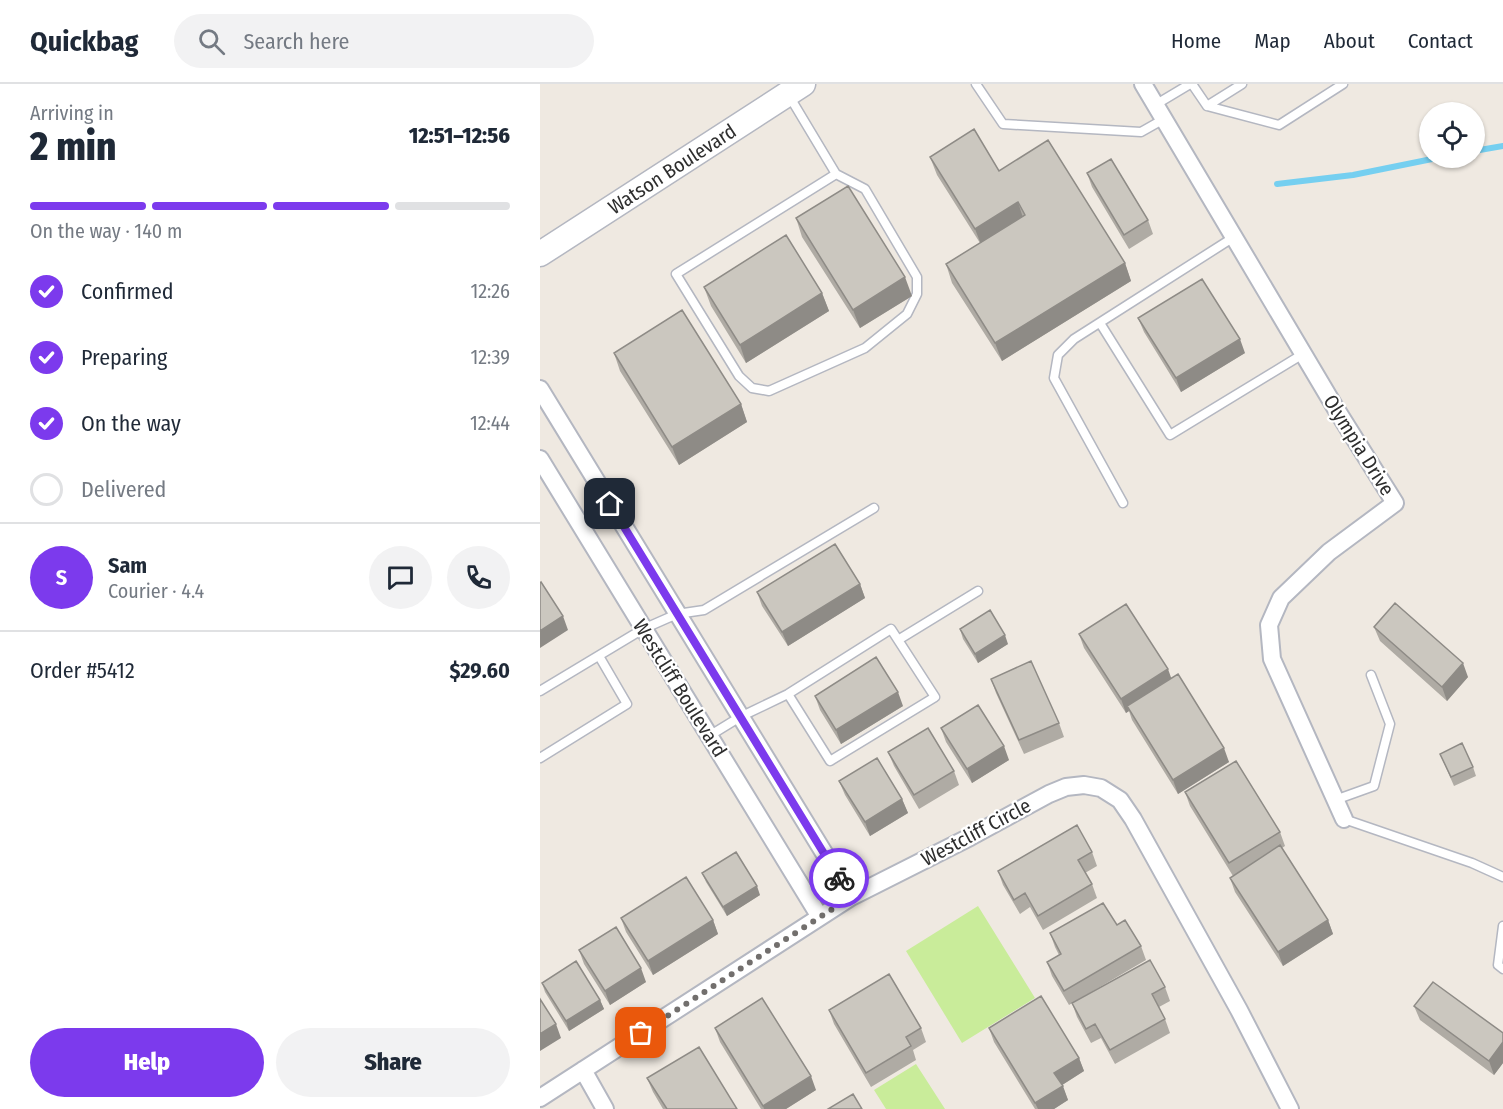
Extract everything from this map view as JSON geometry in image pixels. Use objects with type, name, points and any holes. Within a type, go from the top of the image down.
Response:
[{"type":"main road","name":"Watson Boulevard","points":[[540,254],[796,89]]},
{"type":"street","name":"Olympia Drive","points":[[1143,84],[1303,354],[1395,503],[1329,552],[1289,590],[1281,598],[1269,625],[1272,659],[1344,819]]},
{"type":"street","name":"Westcliff Boulevard","points":[[540,389],[851,897]]},
{"type":"street","name":"Westcliff Boulevard","points":[[540,459],[820,917]]},
{"type":"street","name":"Westcliff Circle","points":[[540,1098],[851,897],[1049,794],[1066,787],[1084,785],[1101,788],[1120,800],[1133,819],[1239,1010],[1290,1109]]},
{"type":"street","points":[[583,1070],[605,1109]]},
{"type":"lane","points":[[976,84],[1002,124],[1141,132],[1191,84],[1207,106],[1279,125],[1343,84]]},
{"type":"lane","points":[[1207,106],[1242,84]]},
{"type":"lane","points":[[796,89],[836,174],[865,189],[917,277],[917,294],[907,314],[865,348],[769,391],[753,388],[739,376],[676,274],[836,174]]},
{"type":"lane","points":[[1123,503],[1054,378],[1058,355],[1074,339],[1234,237]]},
{"type":"lane","points":[[1100,323],[1170,435],[1303,354]]},
{"type":"lane","points":[[540,692],[644,629],[677,614],[704,609],[874,508]]},
{"type":"lane","points":[[898,640],[978,591]]},
{"type":"lane","points":[[709,736],[740,717],[788,694],[891,629],[935,698],[830,761],[788,694]]},
{"type":"lane","points":[[540,758],[627,704],[599,656]]},
{"type":"lane","points":[[1335,800],[1374,786],[1390,724],[1371,675]]},
{"type":"lane","points":[[1344,819],[1472,863],[1503,877]]},
{"type":"lane","points":[[1503,926],[1498,965],[1503,969]]},
{"type":"green space","points":[[978,906],[1035,998],[962,1043],[906,951]]},
{"type":"green space","points":[[916,1064],[945,1109],[886,1109],[874,1090]]},
{"type":"building","points":[[974,129],[999,171],[1048,140],[1125,263],[995,343],[946,264],[1025,215],[1018,202],[975,229],[930,157]]},
{"type":"building","points":[[1111,159],[1148,220],[1124,235],[1087,173]]},
{"type":"building","points":[[848,186],[905,277],[853,310],[796,218]]},
{"type":"building","points":[[786,235],[822,293],[740,345],[704,287]]},
{"type":"building","points":[[1202,279],[1240,339],[1176,378],[1138,318]]},
{"type":"building","points":[[682,310],[741,404],[672,447],[614,353]]},
{"type":"building","points":[[835,544],[860,584],[782,632],[757,592]]},
{"type":"building","points":[[540,583],[563,616],[540,631]]},
{"type":"building","points":[[1395,603],[1463,663],[1442,687],[1374,627]]},
{"type":"building","points":[[1126,604],[1168,669],[1121,699],[1079,634]]},
{"type":"building","points":[[990,610],[1005,635],[975,654],[960,629]]},
{"type":"building","points":[[876,657],[898,692],[836,730],[815,696]]},
{"type":"building","points":[[1031,661],[1059,723],[1019,740],[991,679]]},
{"type":"building","points":[[1178,674],[1224,748],[1173,780],[1127,706]]},
{"type":"building","points":[[978,705],[1004,746],[967,769],[941,728]]},
{"type":"building","points":[[928,728],[954,771],[914,795],[888,752]]},
{"type":"building","points":[[1462,743],[1473,767],[1451,777],[1440,754]]},
{"type":"building","points":[[877,758],[902,799],[865,822],[839,781]]},
{"type":"building","points":[[1236,761],[1280,832],[1229,863],[1185,792]]},
{"type":"building","points":[[1077,825],[1092,852],[1078,860],[1092,884],[1038,916],[1025,893],[1014,900],[998,871]]},
{"type":"building","points":[[1280,845],[1328,920],[1278,952],[1230,878]]},
{"type":"building","points":[[736,852],[757,886],[723,907],[702,873]]},
{"type":"building","points":[[686,877],[713,920],[648,961],[621,918]]},
{"type":"building","points":[[1103,903],[1117,925],[1125,920],[1141,946],[1064,991],[1047,962],[1061,954],[1050,933]]},
{"type":"building","points":[[616,927],[641,968],[605,991],[579,950]]},
{"type":"building","points":[[1150,960],[1165,987],[1152,994],[1165,1019],[1110,1050],[1095,1024],[1086,1029],[1072,1003]]},
{"type":"building","points":[[576,961],[600,1000],[566,1021],[542,983]]},
{"type":"building","points":[[889,974],[921,1028],[906,1037],[911,1046],[866,1073],[829,1010]]},
{"type":"building","points":[[1433,982],[1503,1033],[1503,1042],[1489,1061],[1414,1006]]},
{"type":"building","points":[[1041,996],[1079,1058],[1054,1073],[1063,1086],[1035,1103],[989,1028]]},
{"type":"building","points":[[762,998],[811,1076],[763,1106],[715,1028]]},
{"type":"building","points":[[540,999],[556,1024],[540,1034]]},
{"type":"building","points":[[699,1047],[737,1109],[667,1109],[647,1078]]},
{"type":"building","points":[[853,1094],[862,1109],[828,1109]]},
{"type":"waterway","points":[[1485,149],[1503,146]]},
{"type":"waterway","points":[[1277,184],[1353,175],[1419,162]]},
{"type":"way so far","points":[[641,1033],[851,897],[839,878]]},
{"type":"route","points":[[610,504],[839,878]]}]
